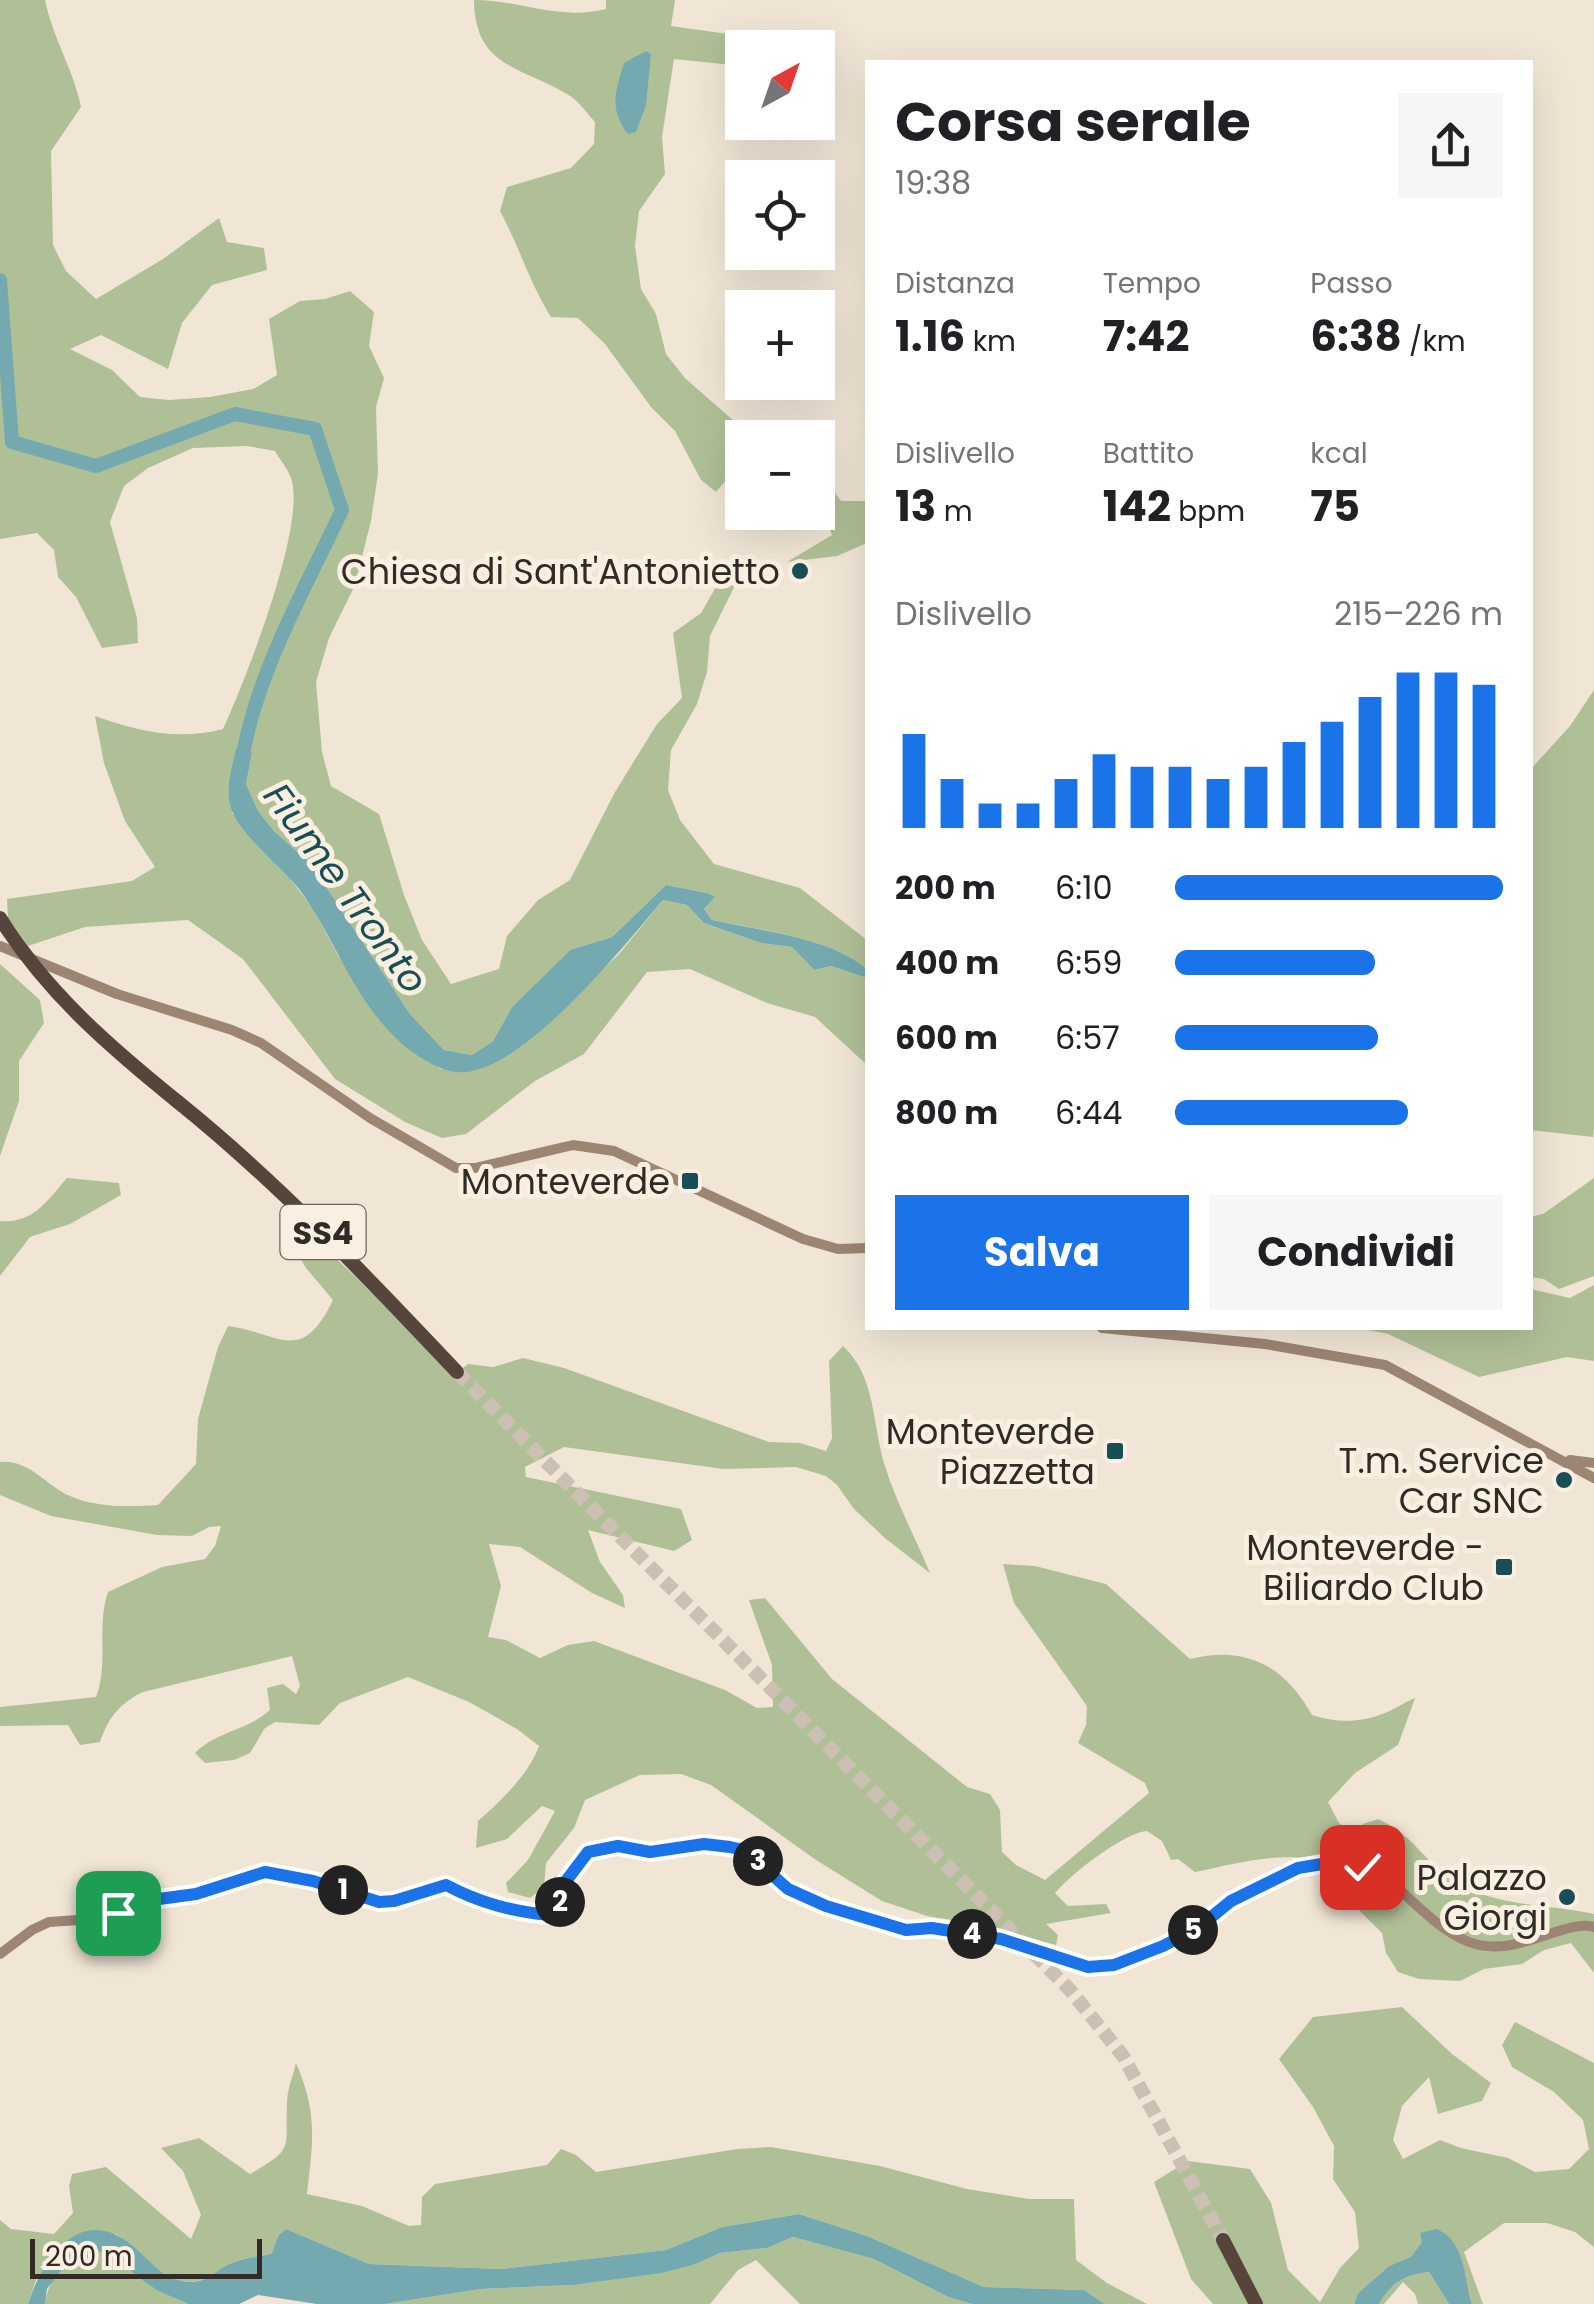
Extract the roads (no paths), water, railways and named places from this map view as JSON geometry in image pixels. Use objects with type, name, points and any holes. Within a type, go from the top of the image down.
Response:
[{"type":"highway","name":"SS4","points":[[0,918],[32,967],[68,1007],[278,1188],[457,1372]]},
{"type":"highway","points":[[1223,2240],[1256,2304]]},
{"type":"street","points":[[0,946],[104,989],[261,1042],[370,1118],[456,1168],[475,1168],[560,1146],[595,1146],[614,1151],[803,1239],[838,1249],[865,1248]]},
{"type":"street","points":[[1122,1330],[1265,1344],[1385,1365],[1594,1478]]},
{"type":"street","points":[[1562,1459],[1594,1463]]},
{"type":"street","points":[[0,1954],[48,1922],[108,1918],[159,1899],[196,1894],[265,1872],[313,1881],[379,1902],[446,1885],[493,1905],[549,1915],[560,1903],[566,1881],[588,1852],[618,1846],[650,1852],[704,1844],[744,1850],[788,1889],[826,1906],[906,1930],[932,1928],[1001,1939],[1088,1967],[1135,1958],[1199,1927],[1231,1901],[1298,1868],[1328,1863],[1362,1867],[1391,1880],[1435,1922],[1474,1944],[1505,1946],[1533,1942],[1589,1924],[1594,1927]]},
{"type":"water","points":[[646,51],[651,54],[646,105],[636,132],[628,134],[616,108],[618,83],[624,63]]},
{"type":"water","points":[[236,749],[252,753],[246,784],[258,811],[311,864],[410,1014],[444,1050],[472,1055],[493,1041],[512,1007],[570,950],[612,937],[666,885],[715,897],[704,909],[712,920],[833,949],[865,968],[865,977],[831,966],[814,970],[792,947],[761,943],[704,923],[687,905],[663,900],[545,1028],[490,1065],[465,1072],[443,1069],[401,1043],[367,1003],[299,889],[235,818],[230,778]]},
{"type":"water","points":[[799,2214],[867,2236],[984,2287],[1084,2290],[1105,2304],[972,2304],[948,2297],[874,2259],[793,2237],[767,2248],[720,2253],[661,2273],[574,2285],[481,2289],[385,2304],[317,2304],[258,2295],[239,2304],[188,2304],[136,2276],[118,2256],[92,2250],[69,2260],[47,2289],[45,2304],[28,2304],[54,2253],[81,2233],[97,2230],[114,2234],[133,2246],[166,2275],[192,2282],[204,2280],[234,2262],[272,2253],[278,2236],[286,2229],[369,2264],[502,2269],[666,2250],[722,2227]]},
{"type":"water","points":[[1436,2229],[1446,2234],[1458,2250],[1472,2304],[1449,2304],[1429,2272],[1400,2281],[1379,2304],[1354,2304],[1358,2293],[1389,2266],[1411,2257],[1422,2242],[1420,2233]]},
{"type":"waterway","name":"Fiume Tronto","points":[[0,280],[12,442],[96,466],[235,414],[315,429],[342,510],[269,666],[241,765]]},
{"type":"tunnel","points":[[457,1372],[1070,1990],[1123,2056],[1223,2240]]},
{"type":"place","name":"Chiesa di Sant'Antonietto","points":[[800,571]]},
{"type":"place","name":"Monteverde","points":[[690,1181]]},
{"type":"place","name":"Monteverde Piazzetta","points":[[1115,1451]]},
{"type":"place","name":"T.m. Service Car SNC","points":[[1564,1480]]},
{"type":"place","name":"Monteverde - Biliardo Club","points":[[1504,1567]]},
{"type":"place","name":"Palazzo Giorgi","points":[[1567,1897]]}]
